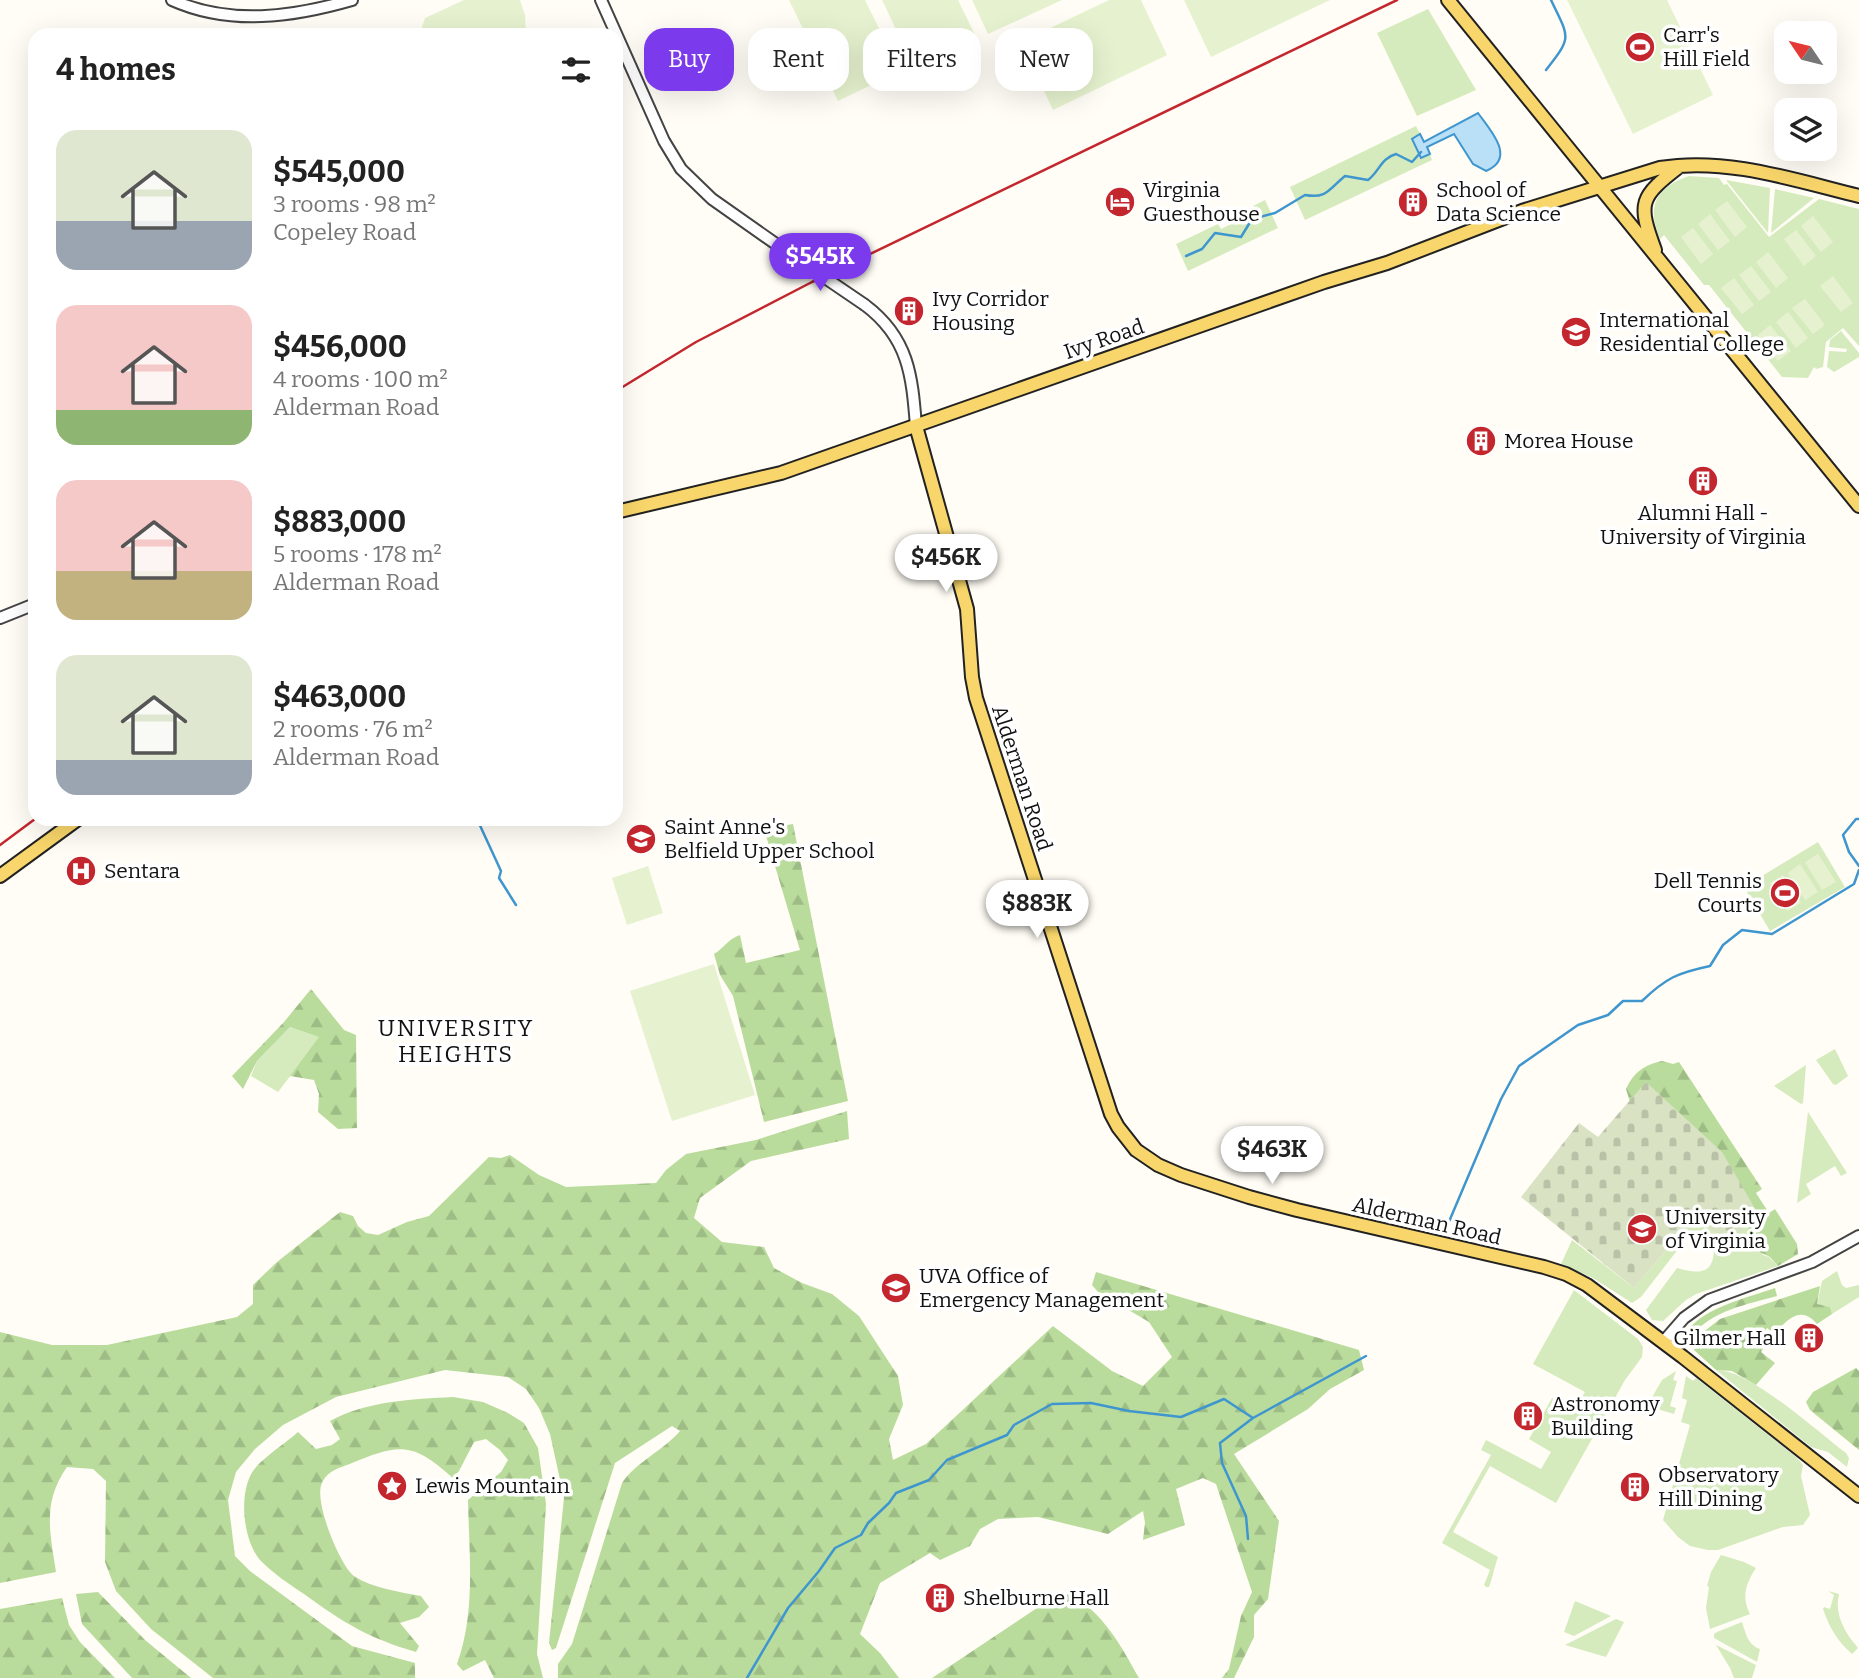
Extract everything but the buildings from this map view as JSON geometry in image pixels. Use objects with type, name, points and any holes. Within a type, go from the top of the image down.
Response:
[{"type":"main road","points":[[1448,0],[1859,506]]},
{"type":"main road","points":[[1660,263],[1643,209],[1656,184],[1682,164]]},
{"type":"main road","name":"Ivy Road","points":[[623,510],[781,473],[1324,282],[1387,263],[1522,211],[1660,168],[1682,164],[1727,166],[1859,196]]},
{"type":"main road","name":"Alderman Road","points":[[916,426],[967,608],[976,698],[1111,1114],[1126,1139],[1141,1154],[1158,1165],[1249,1197],[1566,1274],[1587,1285],[1663,1342],[1859,1496]]},
{"type":"main road","points":[[0,876],[68,826]]},
{"type":"street","points":[[172,0],[197,10],[267,17],[352,0]]},
{"type":"street","points":[[601,0],[614,28]]},
{"type":"street","points":[[623,49],[664,141],[681,169],[712,199],[886,322],[901,347],[910,370],[916,426]]},
{"type":"street","points":[[0,618],[28,607]]},
{"type":"street","points":[[1663,1342],[1684,1318],[1709,1300],[1812,1262],[1859,1236]]},
{"type":"green space","points":[[464,0],[520,0],[526,28],[422,28],[425,18]]},
{"type":"green space","points":[[789,0],[865,0],[879,28],[863,28],[863,89],[838,101],[833,91],[849,91],[849,28],[803,28]]},
{"type":"green space","points":[[882,0],[958,0],[972,28],[895,28]]},
{"type":"green space","points":[[972,0],[1062,0],[1001,28],[995,28],[995,31],[988,34]]},
{"type":"green space","points":[[1109,0],[1141,0],[1167,55],[1093,91],[1093,28],[1050,28]]},
{"type":"green space","points":[[1184,0],[1330,0],[1211,57]]},
{"type":"green space","name":"Carr's Hill Field","points":[[1567,0],[1667,0],[1713,95],[1633,134]]},
{"type":"green space","points":[[1428,9],[1476,90],[1417,116],[1377,33]]},
{"type":"green space","points":[[1044,91],[1092,91],[1053,110]]},
{"type":"green space","points":[[1416,126],[1420,134],[1412,139],[1421,157],[1430,154],[1432,160],[1305,220],[1290,187]]},
{"type":"green space","points":[[1689,176],[1719,178],[1724,185],[1727,184],[1769,237],[1819,199],[1859,209],[1859,346],[1843,328],[1826,342],[1823,367],[1814,367],[1808,378],[1782,377],[1709,285],[1704,285],[1664,235],[1660,239],[1654,217],[1657,200],[1669,186]]},
{"type":"green space","points":[[1726,180],[1770,188],[1768,233]]},
{"type":"green space","points":[[1775,189],[1814,198],[1771,233]]},
{"type":"green space","points":[[1265,200],[1278,228],[1188,271],[1176,244],[1218,224],[1221,229],[1256,212],[1253,206]]},
{"type":"green space","points":[[1727,201],[1747,227],[1735,237],[1715,210]]},
{"type":"green space","points":[[1710,214],[1730,241],[1718,250],[1698,224]]},
{"type":"green space","points":[[1813,216],[1833,242],[1821,252],[1801,226]]},
{"type":"green space","points":[[1693,228],[1713,254],[1701,264],[1681,237]]},
{"type":"green space","points":[[1796,230],[1816,256],[1804,266],[1784,239]]},
{"type":"green space","points":[[1768,252],[1788,278],[1776,288],[1756,262]]},
{"type":"green space","points":[[1751,266],[1771,292],[1759,301],[1739,275]]},
{"type":"green space","points":[[1833,276],[1853,303],[1841,312],[1820,286]]},
{"type":"green space","points":[[1734,278],[1754,305],[1742,314],[1721,288]]},
{"type":"green space","points":[[1805,299],[1825,325],[1813,334],[1792,308]]},
{"type":"green space","points":[[1788,312],[1808,338],[1796,348],[1776,322]]},
{"type":"green space","points":[[1770,325],[1791,351],[1778,361],[1758,335]]},
{"type":"green space","points":[[1841,331],[1859,353],[1859,357],[1834,372],[1827,367],[1829,351],[1846,352],[1847,349],[1829,347],[1830,340]]},
{"type":"green space","points":[[793,824],[848,1101],[764,1122],[733,996],[720,975],[714,954],[740,935],[746,963],[800,950],[764,829]]},
{"type":"green space","name":"Dell Tennis Courts","points":[[1818,842],[1845,887],[1770,931],[1744,887]]},
{"type":"green space","points":[[1818,854],[1836,882],[1822,890],[1805,862]]},
{"type":"green space","points":[[1800,864],[1818,892],[1805,900],[1788,873]]},
{"type":"green space","points":[[648,866],[663,913],[627,925],[612,878]]},
{"type":"green space","name":"Dell Tennis Courts","points":[[1783,875],[1801,903],[1787,911],[1770,883]]},
{"type":"green space","points":[[714,964],[755,1095],[672,1121],[630,991]]},
{"type":"green space","points":[[311,989],[344,1030],[356,1035],[357,1128],[338,1129],[318,1112],[319,1094],[314,1080],[290,1076],[319,1037],[290,1027],[257,1061],[243,1089],[232,1076],[284,1022]]},
{"type":"green space","points":[[290,1027],[320,1037],[278,1092],[251,1076],[257,1061]]},
{"type":"green space","points":[[1835,1049],[1848,1076],[1836,1085],[1816,1060]]},
{"type":"green space","points":[[1662,1061],[1673,1064],[1679,1062],[1762,1189],[1756,1193],[1769,1213],[1775,1209],[1797,1244],[1798,1254],[1778,1266],[1770,1257],[1760,1252],[1758,1238],[1747,1231],[1757,1212],[1646,1082],[1630,1102],[1626,1089],[1632,1078],[1645,1067]]},
{"type":"green space","points":[[1806,1065],[1803,1103],[1801,1104],[1774,1086]]},
{"type":"green space","points":[[1646,1082],[1722,1152],[1757,1212],[1731,1244],[1694,1217],[1634,1288],[1521,1197],[1579,1123],[1598,1137]]},
{"type":"green space","points":[[847,1111],[849,1139],[751,1161],[700,1198],[694,1218],[722,1242],[764,1247],[774,1268],[802,1283],[832,1294],[859,1316],[898,1376],[903,1405],[889,1439],[893,1460],[926,1444],[1053,1326],[1112,1371],[1143,1386],[1172,1357],[1149,1322],[1098,1292],[1092,1285],[1096,1272],[1359,1350],[1364,1370],[1330,1389],[1308,1409],[1234,1454],[1279,1521],[1268,1599],[1254,1615],[1254,1637],[1234,1678],[1222,1678],[1229,1669],[1241,1616],[1252,1592],[1216,1484],[1203,1478],[1176,1489],[1185,1525],[1143,1540],[1143,1511],[1108,1534],[1038,1517],[998,1519],[980,1529],[970,1546],[940,1560],[930,1553],[880,1583],[860,1634],[880,1653],[899,1678],[558,1678],[558,1664],[572,1644],[622,1483],[635,1468],[680,1431],[672,1426],[615,1463],[556,1648],[552,1650],[549,1643],[564,1498],[550,1434],[539,1408],[526,1389],[508,1377],[445,1370],[336,1397],[283,1425],[255,1449],[236,1472],[228,1500],[235,1556],[250,1571],[352,1646],[415,1663],[415,1678],[213,1678],[151,1629],[116,1591],[105,1562],[106,1481],[93,1469],[67,1467],[54,1493],[50,1518],[56,1572],[0,1583],[0,1332],[52,1345],[107,1345],[237,1317],[253,1304],[253,1285],[277,1262],[340,1212],[353,1216],[358,1226],[366,1233],[378,1235],[429,1216],[489,1157],[501,1158],[510,1155],[539,1175],[566,1187],[656,1183],[666,1170],[686,1154],[756,1140]]},
{"type":"green space","points":[[1808,1112],[1847,1173],[1841,1176],[1835,1166],[1806,1184],[1811,1194],[1797,1203]]},
{"type":"green space","points":[[1757,1212],[1758,1238],[1763,1255],[1778,1266],[1696,1294],[1663,1321],[1652,1320],[1646,1310],[1677,1268],[1698,1271],[1708,1268],[1714,1248],[1702,1238],[1686,1239],[1641,1297],[1632,1303],[1593,1278],[1561,1264],[1572,1240],[1634,1288],[1694,1217]]},
{"type":"green space","points":[[1837,1271],[1842,1285],[1846,1288],[1859,1285],[1859,1297],[1832,1314],[1830,1307],[1817,1305],[1822,1281]]},
{"type":"green space","points":[[1820,1286],[1817,1304],[1830,1307],[1832,1314],[1817,1324],[1805,1315],[1795,1316],[1784,1323],[1775,1334],[1767,1328],[1756,1343],[1763,1349],[1761,1352],[1775,1363],[1756,1385],[1732,1371],[1716,1370],[1694,1350],[1697,1337],[1720,1319]]},
{"type":"green space","points":[[1775,1288],[1777,1296],[1730,1310],[1708,1321],[1691,1337],[1686,1334],[1692,1325],[1713,1311]]},
{"type":"green space","points":[[1574,1290],[1638,1339],[1643,1347],[1642,1357],[1625,1380],[1556,1503],[1490,1466],[1453,1532],[1498,1557],[1489,1587],[1486,1587],[1484,1585],[1490,1570],[1442,1543],[1491,1455],[1481,1450],[1486,1440],[1541,1469],[1551,1452],[1529,1439],[1552,1398],[1574,1411],[1585,1392],[1533,1364]]},
{"type":"green space","points":[[1856,1368],[1859,1371],[1859,1450],[1810,1410],[1806,1402],[1813,1392]]},
{"type":"green space","points":[[1716,1370],[1730,1372],[1783,1403],[1846,1453],[1849,1458],[1847,1467],[1828,1452],[1811,1447]]},
{"type":"green space","points":[[1676,1371],[1673,1380],[1677,1381],[1670,1406],[1676,1408],[1674,1414],[1647,1406],[1662,1380]]},
{"type":"green space","points":[[1686,1376],[1693,1381],[1696,1378],[1803,1465],[1801,1476],[1810,1515],[1803,1525],[1783,1527],[1718,1550],[1708,1550],[1690,1546],[1663,1520],[1690,1425],[1681,1422],[1687,1400],[1682,1398]]},
{"type":"green space","points":[[453,1397],[483,1402],[508,1413],[524,1423],[538,1448],[546,1504],[537,1654],[543,1678],[494,1678],[485,1660],[463,1671],[457,1664],[469,1603],[468,1500],[501,1472],[508,1460],[486,1439],[474,1442],[453,1478],[416,1452],[395,1449],[339,1468],[331,1472],[322,1483],[320,1491],[324,1517],[335,1547],[348,1570],[369,1584],[421,1596],[429,1607],[419,1617],[400,1623],[419,1646],[416,1652],[357,1629],[332,1613],[271,1570],[255,1553],[250,1542],[244,1504],[248,1480],[262,1461],[298,1432],[316,1449],[332,1445],[340,1439],[330,1421],[344,1414],[390,1402]]},
{"type":"green space","points":[[1721,1555],[1756,1568],[1746,1590],[1750,1614],[1710,1629],[1706,1608],[1707,1586],[1711,1572]]},
{"type":"green space","points":[[1828,1591],[1839,1594],[1838,1609],[1842,1623],[1858,1648],[1852,1654],[1838,1639],[1825,1616],[1823,1609],[1830,1609],[1834,1595]]},
{"type":"green space","points":[[98,1592],[145,1640],[191,1678],[132,1678],[82,1624],[76,1594]]},
{"type":"green space","points":[[1068,1594],[1091,1610],[1110,1630],[1139,1678],[932,1678],[1055,1596]]},
{"type":"green space","points":[[62,1598],[69,1625],[80,1642],[115,1678],[0,1678],[0,1609]]},
{"type":"green space","points":[[1575,1601],[1611,1616],[1574,1636],[1564,1632]]},
{"type":"green space","points":[[1616,1619],[1624,1622],[1606,1657],[1565,1645]]},
{"type":"green space","points":[[1742,1622],[1750,1642],[1760,1649],[1757,1662],[1714,1638],[1717,1632]]},
{"type":"green space","points":[[1716,1645],[1756,1665],[1752,1678],[1734,1678]]},
{"type":"water","points":[[1478,113],[1498,144],[1500,159],[1495,165],[1486,171],[1473,164],[1454,134],[1427,147],[1430,154],[1421,158],[1412,139],[1420,134],[1424,142]]},
{"type":"waterway","points":[[1546,70],[1561,50],[1565,36],[1562,22],[1551,0]]},
{"type":"waterway","points":[[1186,256],[1202,249],[1215,233],[1241,237],[1252,219],[1275,213],[1305,195],[1323,194],[1345,176],[1368,180],[1383,162],[1396,154],[1412,162],[1421,152]]},
{"type":"waterway","points":[[1859,819],[1856,819],[1843,835],[1849,852],[1859,866]]},
{"type":"waterway","points":[[480,826],[501,871],[499,878],[516,905]]},
{"type":"waterway","points":[[1448,1224],[1501,1099],[1519,1066],[1578,1025],[1608,1015],[1623,1001],[1642,1001],[1673,978],[1710,966],[1723,945],[1742,930],[1772,934],[1854,884],[1859,870]]},
{"type":"waterway","points":[[1248,1539],[1246,1516],[1222,1463],[1220,1443],[1253,1418],[1366,1356]]},
{"type":"waterway","points":[[747,1678],[788,1608],[835,1548],[861,1535],[868,1523],[896,1493],[929,1480],[947,1460],[1007,1435],[1014,1425],[1052,1404],[1091,1403],[1181,1417],[1224,1399],[1253,1418]]},
{"type":"railway","points":[[623,387],[696,342],[812,282],[1397,0]]},
{"type":"railway","points":[[0,845],[28,824]]},
{"type":"place","name":"Carr's Hill Field","points":[[1640,47]]},
{"type":"place","name":"Virginia Guesthouse","points":[[1120,202]]},
{"type":"place","name":"School of Data Science","points":[[1413,202]]},
{"type":"place","name":"Ivy Corridor Housing","points":[[909,311]]},
{"type":"place","name":"International Residential College","points":[[1576,332]]},
{"type":"place","name":"Morea House","points":[[1481,441]]},
{"type":"place","name":"Alumni Hall - University of Virginia","points":[[1703,481]]},
{"type":"place","name":"Saint Anne's Belfield Upper School","points":[[641,839]]},
{"type":"place","name":"Sentara","points":[[81,871]]},
{"type":"place","name":"Dell Tennis Courts","points":[[1785,893]]},
{"type":"place","name":"University of Virginia","points":[[1642,1229]]},
{"type":"place","name":"UVA Office of Emergency Management","points":[[896,1288]]},
{"type":"place","name":"Gilmer Hall","points":[[1809,1338]]},
{"type":"place","name":"Astronomy Building","points":[[1528,1416]]},
{"type":"place","name":"Lewis Mountain","points":[[392,1486]]},
{"type":"place","name":"Observatory Hill Dining","points":[[1635,1487]]},
{"type":"place","name":"Shelburne Hall","points":[[940,1598]]},
{"type":"district","name":"UNIVERSITY HEIGHTS","points":[[456,1041]]}]
